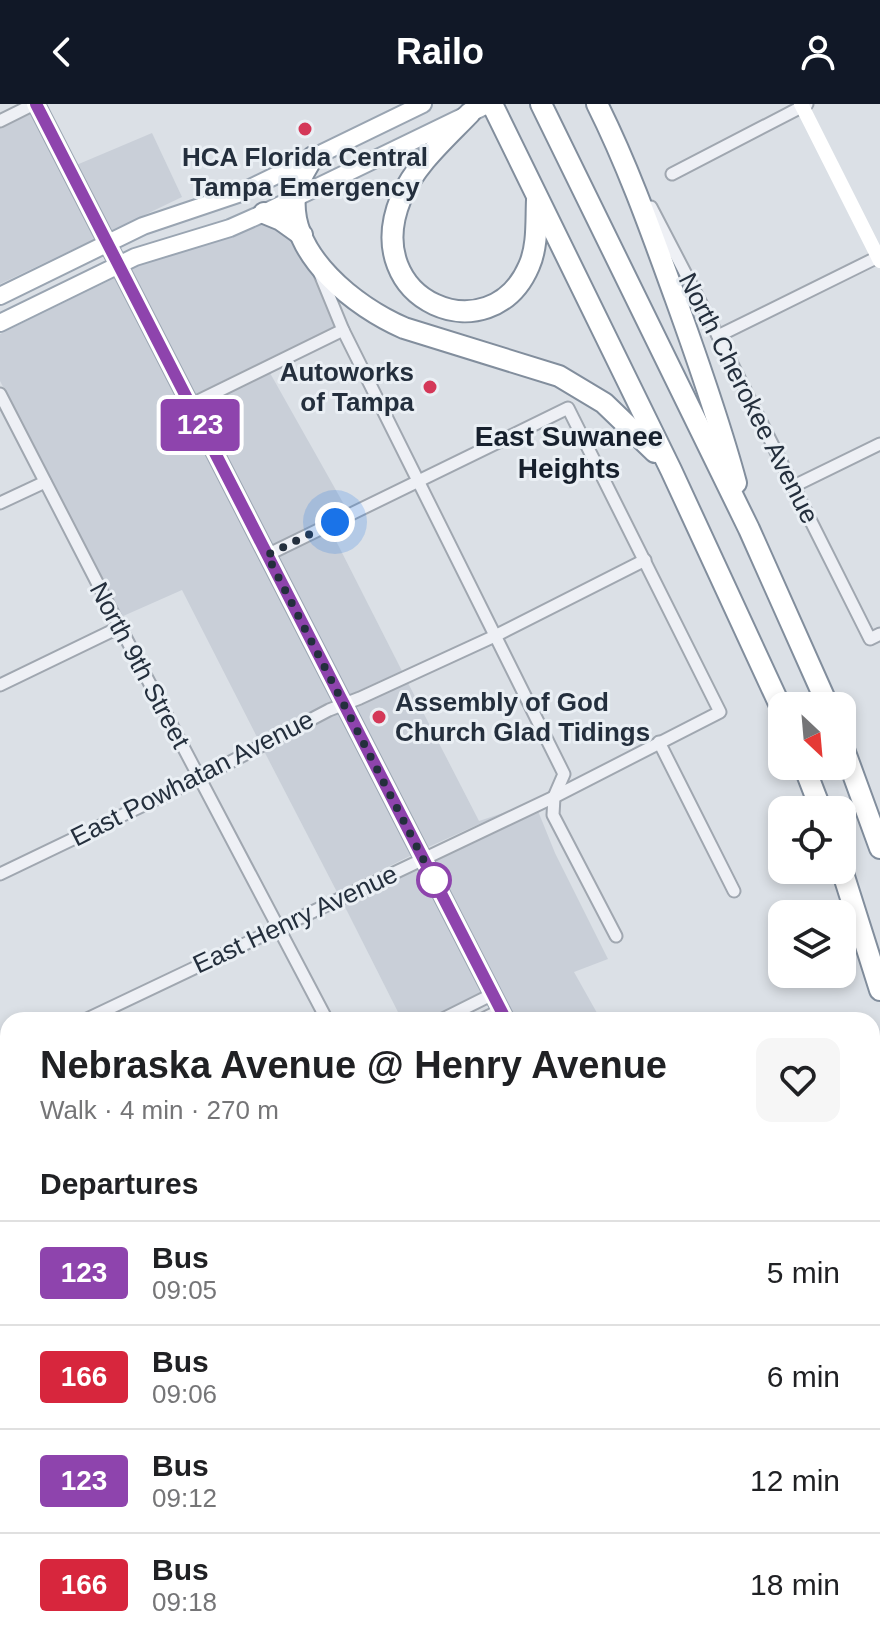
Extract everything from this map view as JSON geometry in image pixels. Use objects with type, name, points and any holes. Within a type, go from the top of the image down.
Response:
[{"type":"highway","points":[[490,104],[671,470],[774,692]]},
{"type":"highway","points":[[541,104],[749,529],[822,692]]},
{"type":"highway","points":[[597,104],[619,149],[706,385],[749,529]]},
{"type":"highway","points":[[470,113],[416,172],[400,201],[392,240],[397,265],[406,283],[430,303],[457,311],[482,308],[504,298],[521,281],[532,259],[537,196]]},
{"type":"highway","points":[[313,157],[295,197],[302,235],[316,263],[352,298],[404,328],[520,362],[575,384],[632,427],[671,470]]},
{"type":"highway","points":[[264,213],[281,220],[302,235]]},
{"type":"highway","points":[[855,780],[880,848]]},
{"type":"highway","points":[[846,884],[880,990]]},
{"type":"main road","points":[[35,104],[502,1012]]},
{"type":"main road","points":[[0,296],[143,226],[238,194],[408,108],[423,104]]},
{"type":"main road","points":[[0,323],[117,265],[176,243],[230,228],[264,213],[490,104]]},
{"type":"street","points":[[0,121],[35,104]]},
{"type":"street","points":[[672,174],[803,105],[879,258],[718,336]]},
{"type":"street","name":"North Cherokee Avenue","points":[[619,149],[718,336],[870,639],[880,634]]},
{"type":"street","points":[[316,263],[343,330],[564,774],[554,797],[553,815],[616,936]]},
{"type":"street","points":[[190,405],[343,330]]},
{"type":"street","name":"North 9th Street","points":[[0,394],[323,1012]]},
{"type":"street","points":[[267,555],[568,408],[645,560]]},
{"type":"street","points":[[794,486],[880,444]]},
{"type":"street","points":[[0,503],[45,482]]},
{"type":"street","name":"East Powhatan Avenue","points":[[0,874],[200,778],[329,710],[497,635],[645,560]]},
{"type":"street","name":"East Henry Avenue","points":[[102,1012],[554,797],[720,712],[645,560]]},
{"type":"street","points":[[0,685],[120,627]]},
{"type":"street","points":[[659,742],[734,891]]},
{"type":"street","points":[[457,1012],[493,994]]},
{"type":"shaded area","points":[[34,112],[97,238],[0,284],[0,128]]},
{"type":"shaded area","points":[[152,133],[182,197],[107,233],[74,166]]},
{"type":"shaded area","points":[[265,219],[290,234],[318,283],[336,326],[192,396],[127,271]]},
{"type":"shaded area","points":[[117,277],[336,700],[258,739],[182,590],[121,617],[0,381],[0,334]]},
{"type":"shaded area","points":[[270,373],[346,508],[269,547],[198,408]]},
{"type":"shaded area","points":[[331,531],[402,671],[347,696],[275,558]]},
{"type":"shaded area","points":[[408,683],[479,821],[506,812],[424,849],[352,708]]},
{"type":"shaded area","points":[[342,712],[414,854],[337,892],[264,751]]},
{"type":"shaded area","points":[[538,811],[555,853],[608,959],[574,972],[596,1012],[509,1012],[430,861]]},
{"type":"shaded area","points":[[420,866],[488,997],[458,1012],[398,1012],[343,903]]},
{"type":"bus line","name":"123","points":[[36,104],[502,1012]]},
{"type":"place","name":"HCA Florida Central Tampa Emergency","points":[[305,129]]},
{"type":"place","name":"Autoworks of Tampa","points":[[430,387]]},
{"type":"place","name":"Assembly of God Church Glad Tidings","points":[[379,717]]},
{"type":"district","name":"East Suwanee Heights","points":[[569,452]]},
{"type":"route","points":[[335,522],[267,555],[437,886],[434,880]]}]
